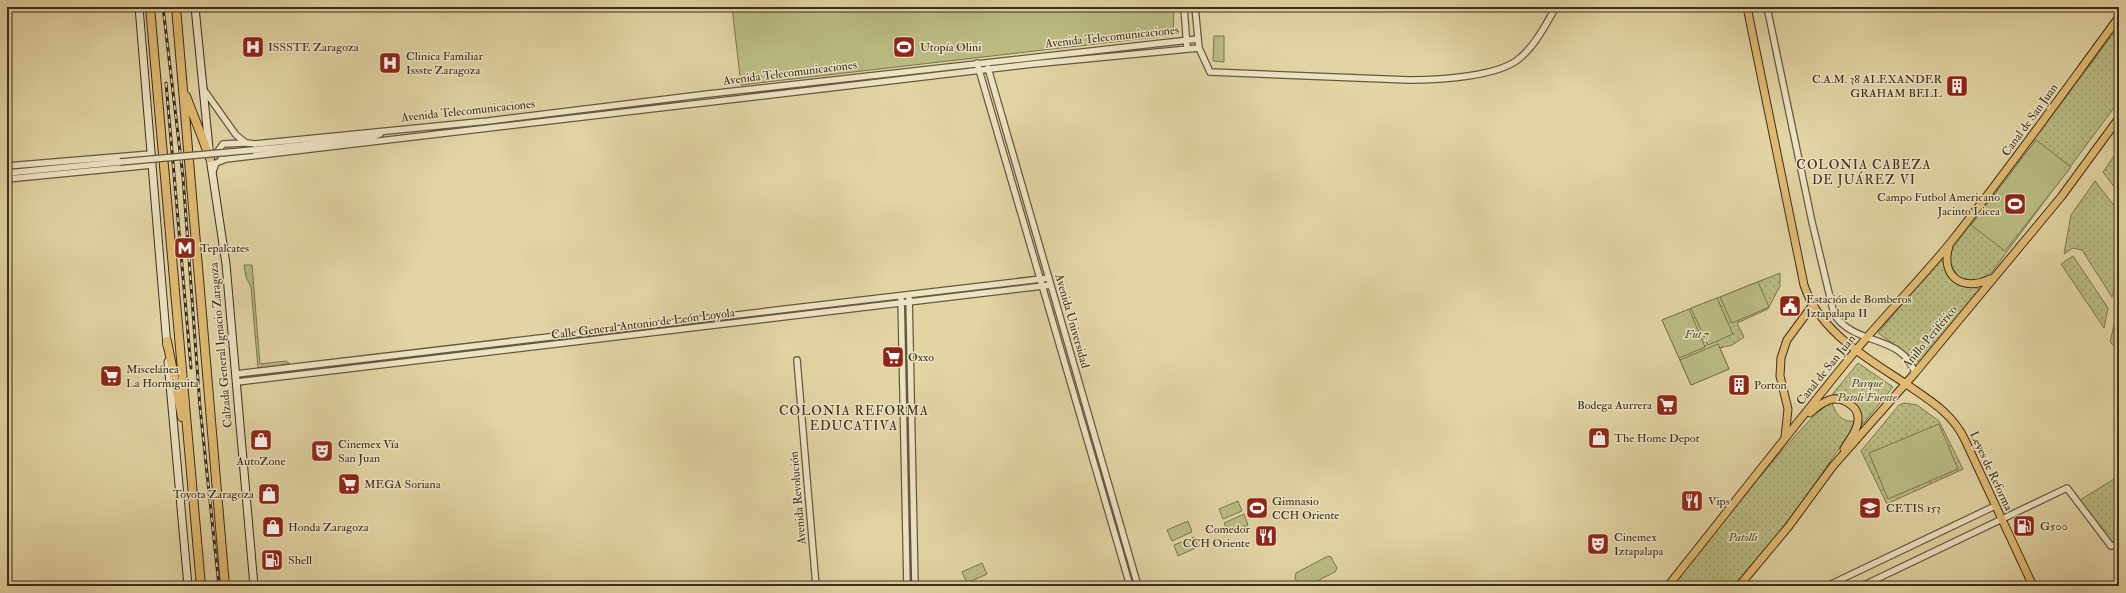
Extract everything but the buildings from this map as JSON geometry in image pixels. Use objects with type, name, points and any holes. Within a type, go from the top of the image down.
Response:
[{"type":"highway","points":[[150,7],[201,586]]},
{"type":"highway","name":"Calzada General Ignacio Zaragoza","points":[[176,7],[225,586]]},
{"type":"highway","points":[[182,83],[210,158]]},
{"type":"highway","points":[[167,341],[178,402],[188,437]]},
{"type":"main road","points":[[139,7],[188,586]]},
{"type":"main road","name":"Calzada General Ignacio Zaragoza","points":[[195,7],[212,176],[226,264],[254,586]]},
{"type":"main road","name":"Leyes de Reforma","points":[[1747,7],[1804,285],[1812,306],[1828,326],[1857,350],[1938,405],[1954,420],[1965,440],[2033,586]]},
{"type":"main road","name":"Canal de San Juan","points":[[1668,586],[1790,431],[1867,338],[1949,244],[2016,158],[2119,17]]},
{"type":"main road","name":"Anillo Periférico","points":[[1739,586],[1789,526],[1833,466],[1906,384],[2061,197],[2119,118]]},
{"type":"main road","points":[[1949,244],[1947,263],[1948,269],[1956,279],[1963,284],[1972,285],[1993,278]]},
{"type":"main road","points":[[1785,438],[1788,409],[1780,376],[1780,358],[1787,340],[1812,306]]},
{"type":"main road","points":[[1790,431],[1825,401],[1842,399],[1851,405],[1857,412],[1858,425],[1833,466]]},
{"type":"street","points":[[1184,7],[1187,48]]},
{"type":"street","points":[[1195,7],[1199,48],[1210,72],[1434,80],[1506,68],[1521,58],[1528,50],[1556,7]]},
{"type":"street","points":[[1767,7],[1830,303],[1834,314],[1845,328],[1867,338],[1884,342],[1904,355],[1909,360],[1915,373]]},
{"type":"street","name":"Avenida Telecomunicaciones","points":[[1198,39],[977,63],[385,132],[249,144],[230,142],[221,145],[218,154],[226,159],[979,71],[1187,48],[1199,48]]},
{"type":"street","name":"Avenida Universidad","points":[[986,62],[1138,586]]},
{"type":"street","name":"Avenida Universidad","points":[[977,63],[1130,586]]},
{"type":"street","points":[[203,86],[208,97],[236,136],[249,144]]},
{"type":"street","points":[[724,92],[722,97],[727,100]]},
{"type":"street","name":"Avenida Telecomunicaciones","points":[[370,138],[385,132]]},
{"type":"street","name":"Avenida Telecomunicaciones","points":[[7,173],[370,138],[388,140]]},
{"type":"street","points":[[7,166],[151,154]]},
{"type":"street","points":[[131,156],[135,161],[132,167]]},
{"type":"street","points":[[212,176],[216,163],[226,159]]},
{"type":"street","points":[[7,179],[152,165]]},
{"type":"street","name":"Calle General Antonio de León Loyola","points":[[236,374],[1048,278]]},
{"type":"street","name":"Calle General Antonio de León Loyola","points":[[237,382],[1051,285]]},
{"type":"street","points":[[909,295],[915,586]]},
{"type":"street","points":[[901,296],[907,586]]},
{"type":"street","name":"Avenida Revolución","points":[[797,360],[816,586]]},
{"type":"street","points":[[1862,586],[2001,518],[2067,488],[2111,546],[2119,545]]},
{"type":"street","points":[[1827,586],[1995,506]]},
{"type":"green space","name":"Utopía Olini","points":[[732,7],[1174,7],[1173,35],[741,85]]},
{"type":"green space","points":[[2119,26],[2119,101],[1992,272],[1976,280],[1968,280],[1958,277],[1949,261],[1950,252]]},
{"type":"green space","points":[[1214,36],[1224,36],[1224,62],[1213,61]]},
{"type":"green space","name":"Campo Futbol Americano Jacinto Licea","points":[[2036,140],[2071,167],[2005,251],[1971,225]]},
{"type":"green space","points":[[2119,149],[2119,193],[2103,172]]},
{"type":"green space","points":[[2095,181],[2119,212],[2119,269],[2112,297],[2082,250],[2073,248],[2064,254],[2071,215]]},
{"type":"green space","points":[[1943,255],[1946,272],[1954,282],[1966,287],[1982,288],[1919,362],[1878,333]]},
{"type":"green space","points":[[2073,256],[2108,308],[2104,328],[2061,264]]},
{"type":"green space","points":[[244,265],[252,265],[260,364],[286,361],[290,364],[258,368],[251,287],[246,277]]},
{"type":"green space","name":"Fut 7","points":[[1780,273],[1780,286],[1768,309],[1737,323],[1744,337],[1732,345],[1720,348],[1729,369],[1691,385],[1662,320]]},
{"type":"green space","points":[[1758,282],[1769,307],[1732,323],[1720,297]]},
{"type":"green space","points":[[1717,298],[1733,334],[1708,345],[1691,308]]},
{"type":"green space","points":[[2119,304],[2119,347],[2114,346],[2110,342]]},
{"type":"green space","points":[[1689,309],[1705,347],[1679,358],[1662,320]]},
{"type":"green space","points":[[1718,344],[1729,369],[1691,385],[1680,360]]},
{"type":"green space","name":"Parque Patoli Fuente","points":[[1858,363],[1893,387],[1862,425],[1860,412],[1854,403],[1838,396],[1831,396]]},
{"type":"green space","name":"Patolli","points":[[1832,403],[1835,411],[1840,417],[1846,421],[1855,421],[1854,426],[1797,508],[1767,548],[1735,586],[1672,586],[1726,517],[1801,429],[1820,411]]},
{"type":"green space","points":[[1904,403],[1917,405],[1939,421],[1963,469],[1887,504],[1861,451],[1899,405]]},
{"type":"green space","points":[[1939,424],[1958,469],[1888,499],[1869,453]]},
{"type":"green space","points":[[2119,476],[2119,540],[2112,542],[2080,500]]},
{"type":"green space","points":[[1238,501],[1242,511],[1223,519],[1219,509]]},
{"type":"green space","points":[[1244,514],[1248,525],[1229,533],[1224,523]]},
{"type":"green space","points":[[1188,521],[1192,532],[1172,541],[1167,530]]},
{"type":"green space","points":[[1194,537],[1198,547],[1178,556],[1174,545]]},
{"type":"green space","points":[[1328,556],[1331,557],[1337,568],[1335,572],[1307,586],[1298,584],[1295,578],[1296,573]]},
{"type":"green space","points":[[982,563],[987,574],[967,583],[962,572]]},
{"type":"railway","points":[[163,7],[183,177],[200,407],[219,586]]},
{"type":"railway","points":[[166,83],[191,368]]},
{"type":"place","name":"ISSSTE Zaragoza","points":[[253,47]]},
{"type":"place","name":"Utopía Olini","points":[[904,47]]},
{"type":"place","name":"Clinica Familiar Issste Zaragoza","points":[[390,63]]},
{"type":"place","name":"C.A.M. 38 ALEXANDER GRAHAM BELL","points":[[1957,86]]},
{"type":"place","name":"Campo Futbol Americano Jacinto Licea","points":[[2015,204]]},
{"type":"place","name":"Tepalcates","points":[[185,248]]},
{"type":"place","name":"Estación de Bomberos Iztapalapa II","points":[[1790,306]]},
{"type":"place","name":"Oxxo","points":[[893,357]]},
{"type":"place","name":"Miscelánea La Hormiguita","points":[[111,376]]},
{"type":"place","name":"Porton","points":[[1739,385]]},
{"type":"place","name":"Bodega Aurrera","points":[[1667,405]]},
{"type":"place","name":"The Home Depot","points":[[1599,438]]},
{"type":"place","name":"AutoZone","points":[[261,440]]},
{"type":"place","name":"Cinemex Vía San Juan","points":[[322,451]]},
{"type":"place","name":"MEGA Soriana","points":[[349,484]]},
{"type":"place","name":"Toyota Zaragoza","points":[[269,494]]},
{"type":"place","name":"Vips","points":[[1692,501]]},
{"type":"place","name":"Gimnasio CCH Oriente","points":[[1257,508]]},
{"type":"place","name":"CETIS 153","points":[[1870,508]]},
{"type":"place","name":"G500","points":[[2024,526]]},
{"type":"place","name":"Honda Zaragoza","points":[[273,527]]},
{"type":"place","name":"Comedor CCH Oriente","points":[[1266,536]]},
{"type":"place","name":"Cinemex Iztapalapa","points":[[1598,544]]},
{"type":"place","name":"Shell","points":[[272,560]]},
{"type":"district","name":"COLONIA CABEZA DE JUÁREZ VI","points":[[1864,172]]},
{"type":"district","name":"COLONIA REFORMA EDUCATIVA","points":[[854,418]]}]
